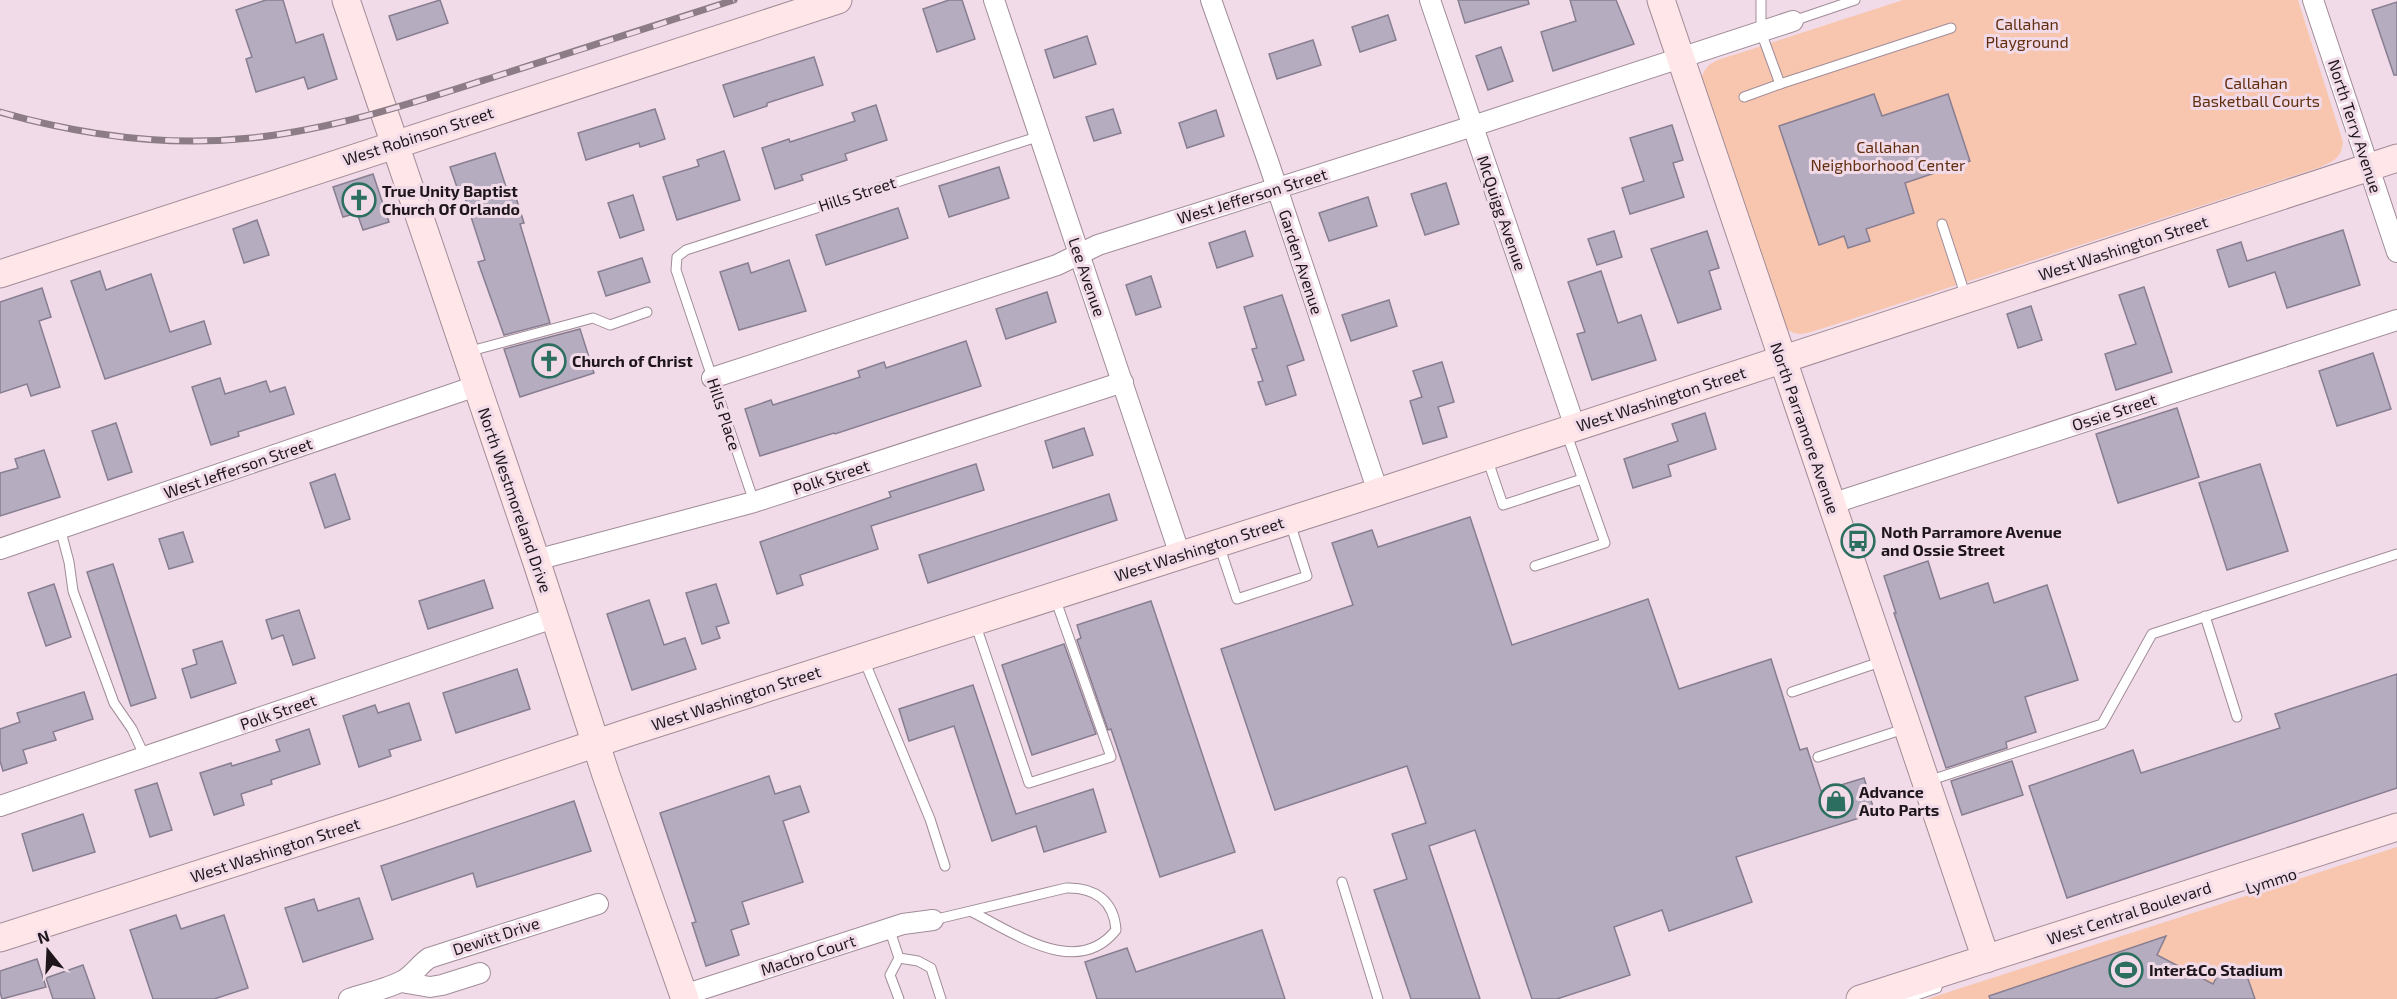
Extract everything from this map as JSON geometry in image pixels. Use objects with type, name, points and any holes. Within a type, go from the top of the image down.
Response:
[{"type":"street","name":"North Westmoreland Drive","points":[[346,0],[556,617],[596,743],[685,997]]},
{"type":"street","name":"West Robinson Street","points":[[0,274],[394,143],[838,0]]},
{"type":"street","name":"Lee Avenue","points":[[994,0],[1180,555]]},
{"type":"street","name":"Garden Avenue","points":[[1211,0],[1378,492]]},
{"type":"street","name":"McQuigg Avenue","points":[[1430,0],[1570,428]]},
{"type":"street","name":"North Parramore Avenue","points":[[1661,0],[1986,959]]},
{"type":"street","name":"North Terry Avenue","points":[[2313,0],[2397,252]]},
{"type":"street","name":"West Jefferson Street","points":[[712,378],[1057,265],[1098,245],[1681,59],[1793,21]]},
{"type":"street","name":"West Washington Street","points":[[0,938],[392,812],[596,743],[1378,492],[2397,158]]},
{"type":"street","name":"Ossie Street","points":[[1831,504],[2397,320]]},
{"type":"street","name":"Polk Street","points":[[536,560],[754,502],[1123,382]]},
{"type":"street","name":"West Jefferson Street","points":[[0,549],[476,387]]},
{"type":"street","name":"Polk Street","points":[[0,806],[556,617]]},
{"type":"street","name":"West Central Boulevard","points":[[1860,999],[2397,826]]},
{"type":"street","name":"Dewitt Drive","points":[[349,999],[401,982],[429,958],[598,904]]},
{"type":"street","name":"Macbro Court","points":[[685,997],[889,928],[933,920]]},
{"type":"street","name":"Dewitt Drive","points":[[401,982],[430,987],[480,973]]},
{"type":"lane","points":[[1761,0],[1761,32],[1780,84]]},
{"type":"lane","points":[[1793,21],[1855,0]]},
{"type":"lane","points":[[1744,97],[1950,28]]},
{"type":"lane","name":"Hills Street","points":[[677,257],[686,249],[1040,136]]},
{"type":"lane","points":[[1941,224],[1967,299]]},
{"type":"lane","name":"Hills Place","points":[[677,257],[676,270],[754,502]]},
{"type":"lane","points":[[465,353],[593,318],[610,325],[647,312]]},
{"type":"lane","points":[[1535,566],[1605,543],[1582,479],[1570,428]]},
{"type":"lane","points":[[1486,456],[1503,505],[1582,479]]},
{"type":"lane","points":[[1218,542],[1237,599],[1307,576],[1289,520]]},
{"type":"lane","points":[[60,528],[69,562],[73,591],[114,703],[132,729],[145,757]]},
{"type":"lane","points":[[1925,782],[2102,724],[2152,633],[2397,555]]},
{"type":"lane","points":[[975,622],[1029,783],[1111,757],[1054,596]]},
{"type":"lane","points":[[2205,616],[2237,717]]},
{"type":"lane","points":[[864,658],[930,819],[945,866]]},
{"type":"lane","points":[[1792,692],[1884,661]]},
{"type":"lane","points":[[1818,757],[1907,728]]},
{"type":"lane","points":[[1342,882],[1378,999]]},
{"type":"lane","points":[[933,920],[1066,888],[1080,887],[1101,896],[1110,906],[1115,917],[1116,930],[1100,946],[1081,952],[1063,953],[1040,945],[972,912]]},
{"type":"lane","points":[[889,928],[899,958],[890,975],[899,999]]},
{"type":"lane","points":[[899,958],[918,961],[931,968],[941,999]]},
{"type":"lane","points":[[1905,999],[1942,987]]},
{"type":"green space","name":"Callahan Neighborhood Center","points":[[1903,0],[2298,0],[2343,142],[2342,148],[2335,159],[2318,168],[1824,328],[1797,334],[1782,324],[1701,82],[1703,74],[1708,66],[1718,60]]},
{"type":"green space","points":[[2397,847],[2397,999],[1927,999]]},
{"type":"building","points":[[266,0],[283,0],[296,43],[323,34],[337,79],[308,89],[304,77],[256,92],[246,59],[252,57],[236,10]]},
{"type":"building","points":[[440,0],[448,23],[397,40],[389,16]]},
{"type":"building","points":[[949,0],[962,0],[975,39],[937,52],[923,9]]},
{"type":"building","points":[[1458,0],[1528,0],[1529,4],[1465,23]]},
{"type":"building","points":[[1570,0],[1616,0],[1634,44],[1553,71],[1541,32],[1576,21]]},
{"type":"building","points":[[2397,2],[2397,75],[2394,75],[2372,10]]},
{"type":"building","points":[[1388,15],[1396,40],[1360,52],[1352,27]]},
{"type":"building","points":[[1087,36],[1096,64],[1054,78],[1045,50]]},
{"type":"building","points":[[1313,40],[1321,65],[1277,79],[1269,54]]},
{"type":"building","points":[[1501,47],[1513,81],[1488,90],[1476,56]]},
{"type":"building","points":[[814,57],[823,85],[767,103],[767,106],[734,117],[723,85]]},
{"type":"building","name":"Callahan Neighborhood Center","points":[[1874,94],[1882,116],[1948,94],[1970,161],[1905,183],[1914,213],[1866,229],[1870,241],[1848,248],[1844,236],[1819,245],[1779,126]]},
{"type":"building","points":[[876,105],[887,140],[845,154],[847,160],[801,175],[803,180],[775,189],[762,148],[789,139],[790,142],[855,121],[852,113]]},
{"type":"building","points":[[655,109],[665,139],[640,147],[639,143],[586,160],[578,133]]},
{"type":"building","points":[[1113,109],[1121,133],[1094,141],[1086,117]]},
{"type":"building","points":[[1216,110],[1224,136],[1187,148],[1179,123]]},
{"type":"building","points":[[1672,125],[1683,160],[1673,163],[1684,197],[1630,214],[1622,188],[1644,181],[1630,138]]},
{"type":"building","points":[[724,151],[740,200],[677,220],[663,177],[699,166],[697,160]]},
{"type":"building","points":[[495,153],[507,190],[513,188],[524,223],[520,224],[550,323],[504,335],[478,262],[485,260],[463,192],[459,193],[450,167]]},
{"type":"building","points":[[999,167],[1009,198],[949,217],[939,186]]},
{"type":"building","name":"True Unity Baptist Church Of Orlando","points":[[373,174],[389,222],[363,230],[357,213],[343,217],[333,187]]},
{"type":"building","points":[[1446,183],[1459,224],[1425,235],[1411,194]]},
{"type":"building","points":[[633,195],[644,230],[620,238],[608,203]]},
{"type":"building","points":[[1368,197],[1377,226],[1329,241],[1319,213]]},
{"type":"building","points":[[898,208],[908,238],[826,265],[816,235]]},
{"type":"building","points":[[257,220],[269,255],[244,263],[233,229]]},
{"type":"building","points":[[2343,230],[2360,285],[2287,308],[2275,272],[2229,287],[2217,250],[2241,242],[2247,261]]},
{"type":"building","points":[[1245,231],[1253,256],[1217,268],[1209,243]]},
{"type":"building","points":[[1614,231],[1622,257],[1597,265],[1588,239]]},
{"type":"building","points":[[1707,231],[1719,268],[1709,271],[1721,309],[1678,323],[1651,249]]},
{"type":"building","points":[[642,258],[650,282],[606,296],[598,272]]},
{"type":"building","points":[[789,260],[806,311],[739,330],[720,272],[748,263],[751,273]]},
{"type":"building","points":[[100,271],[106,290],[151,274],[170,332],[204,321],[211,344],[105,379],[71,281]]},
{"type":"building","points":[[1601,271],[1618,323],[1641,315],[1656,360],[1592,380],[1577,334],[1585,332],[1568,282]]},
{"type":"building","points":[[1151,276],[1161,307],[1136,315],[1126,285]]},
{"type":"building","points":[[2144,287],[2172,372],[2116,390],[2105,354],[2136,344],[2119,295]]},
{"type":"building","points":[[42,288],[51,317],[39,321],[60,387],[31,396],[27,384],[0,393],[0,302]]},
{"type":"building","points":[[1047,292],[1056,322],[1006,339],[996,309]]},
{"type":"building","points":[[1282,295],[1304,360],[1287,366],[1296,395],[1266,405],[1258,382],[1263,381],[1252,349],[1257,348],[1244,307]]},
{"type":"building","points":[[1389,300],[1397,326],[1351,341],[1342,315]]},
{"type":"building","points":[[2031,306],[2042,340],[2018,348],[2007,314]]},
{"type":"building","name":"Church of Christ","points":[[580,329],[594,373],[520,397],[504,349]]},
{"type":"building","points":[[966,341],[981,386],[760,456],[745,409],[771,400],[773,405],[860,377],[858,371],[884,362],[886,368]]},
{"type":"building","points":[[2373,353],[2391,409],[2337,426],[2319,371]]},
{"type":"building","points":[[1442,362],[1454,402],[1438,407],[1447,437],[1423,444],[1410,401],[1422,397],[1413,371]]},
{"type":"building","points":[[220,378],[225,394],[266,381],[270,392],[285,387],[294,414],[238,432],[239,436],[211,445],[192,387]]},
{"type":"building","points":[[2177,408],[2199,477],[2118,503],[2096,434]]},
{"type":"building","points":[[1705,413],[1716,449],[1668,465],[1671,476],[1633,488],[1624,459],[1678,441],[1672,424]]},
{"type":"building","points":[[116,423],[132,472],[108,480],[92,431]]},
{"type":"building","points":[[1084,428],[1093,455],[1053,468],[1045,441]]},
{"type":"building","points":[[44,450],[60,497],[0,516],[0,473],[18,468],[15,459]]},
{"type":"building","points":[[976,464],[984,490],[871,526],[878,549],[800,575],[803,585],[777,594],[760,542],[891,497],[889,492]]},
{"type":"building","points":[[2260,464],[2288,551],[2227,570],[2199,483]]},
{"type":"building","points":[[335,474],[350,519],[325,528],[310,483]]},
{"type":"building","points":[[1109,494],[1117,520],[928,583],[919,555]]},
{"type":"building","points":[[1470,517],[1512,645],[1648,599],[1679,689],[1771,659],[1800,750],[1807,748],[1821,791],[1864,778],[1875,813],[1736,857],[1752,902],[1669,931],[1662,910],[1614,927],[1630,975],[1557,999],[1532,999],[1475,830],[1429,846],[1480,999],[1411,999],[1374,890],[1407,879],[1392,834],[1426,823],[1407,766],[1275,810],[1221,649],[1353,605],[1332,543],[1372,530],[1378,547]]},
{"type":"building","points":[[183,532],[193,562],[169,569],[159,539]]},
{"type":"building","points":[[1928,561],[1940,599],[1988,583],[1994,603],[2047,585],[2078,680],[2025,697],[2036,732],[2006,742],[2007,748],[1946,768],[1894,613],[1896,613],[1884,576]]},
{"type":"building","points":[[113,564],[156,698],[131,706],[87,572]]},
{"type":"building","points":[[484,580],[493,608],[428,629],[419,601]]},
{"type":"building","points":[[54,584],[71,637],[46,646],[28,593]]},
{"type":"building","points":[[716,584],[729,623],[716,627],[720,638],[702,644],[686,593]]},
{"type":"building","points":[[649,600],[664,645],[685,638],[696,669],[632,690],[607,614]]},
{"type":"building","points":[[1151,601],[1235,852],[1160,877],[1111,729],[1108,730],[1077,640],[1081,638],[1077,625]]},
{"type":"building","points":[[299,610],[315,658],[293,665],[283,635],[272,639],[266,620]]},
{"type":"building","points":[[222,641],[236,683],[191,698],[182,669],[197,664],[193,650]]},
{"type":"building","points":[[1064,644],[1096,734],[1032,755],[1002,665]]},
{"type":"building","points":[[517,669],[530,709],[456,733],[443,693]]},
{"type":"building","points":[[2397,674],[2397,788],[2067,898],[2029,786],[2133,750],[2141,773],[2280,728],[2275,714]]},
{"type":"building","points":[[973,685],[1016,814],[1093,789],[1106,832],[1044,852],[1036,826],[992,841],[954,726],[909,741],[899,709]]},
{"type":"building","points":[[84,692],[93,719],[53,732],[56,740],[23,750],[27,763],[3,771],[0,761],[0,729],[20,722],[17,713]]},
{"type":"building","points":[[409,703],[421,740],[389,750],[391,756],[359,767],[343,716],[375,705],[378,713]]},
{"type":"building","points":[[309,729],[320,764],[271,780],[272,784],[241,794],[244,805],[214,815],[200,773],[280,751],[276,740]]},
{"type":"building","points":[[2012,761],[2023,795],[1962,815],[1951,781]]},
{"type":"building","points":[[769,776],[775,794],[800,786],[809,812],[783,821],[803,882],[742,902],[749,924],[731,930],[739,955],[706,966],[692,923],[696,922],[660,813]]},
{"type":"building","points":[[157,783],[172,830],[150,837],[135,790]]},
{"type":"building","points":[[574,801],[591,851],[477,887],[473,873],[392,900],[381,866]]},
{"type":"building","points":[[83,814],[95,852],[33,871],[22,834]]},
{"type":"building","points":[[359,898],[373,939],[303,962],[285,908],[314,899],[318,911]]},
{"type":"building","points":[[176,915],[181,929],[224,915],[248,988],[214,999],[153,999],[130,930]]},
{"type":"building","points":[[1262,930],[1285,999],[1097,999],[1085,962],[1127,948],[1136,972]]},
{"type":"building","name":"Inter&Co Stadium","points":[[2166,936],[2157,955],[2213,984],[2223,965],[2247,976],[2255,999],[1990,999],[1989,996]]},
{"type":"building","points":[[37,959],[46,987],[2,999],[0,971]]},
{"type":"building","points":[[83,965],[95,999],[53,999],[46,978]]},
{"type":"railway","points":[[0,112],[93,133],[156,140],[219,140],[282,134],[406,105],[734,0]]},
{"type":"place","name":"True Unity Baptist Church Of Orlando","points":[[359,200]]},
{"type":"place","name":"Church of Christ","points":[[549,361]]},
{"type":"place","name":"Noth Parramore Avenue and Ossie Street","points":[[1858,541]]},
{"type":"place","name":"Advance Auto Parts","points":[[1836,801]]},
{"type":"place","name":"Inter&Co Stadium","points":[[2126,970]]},
{"type":"park label","name":"Callahan Playground","points":[[2027,33]]},
{"type":"park label","name":"Callahan Basketball Courts","points":[[2256,92]]}]
